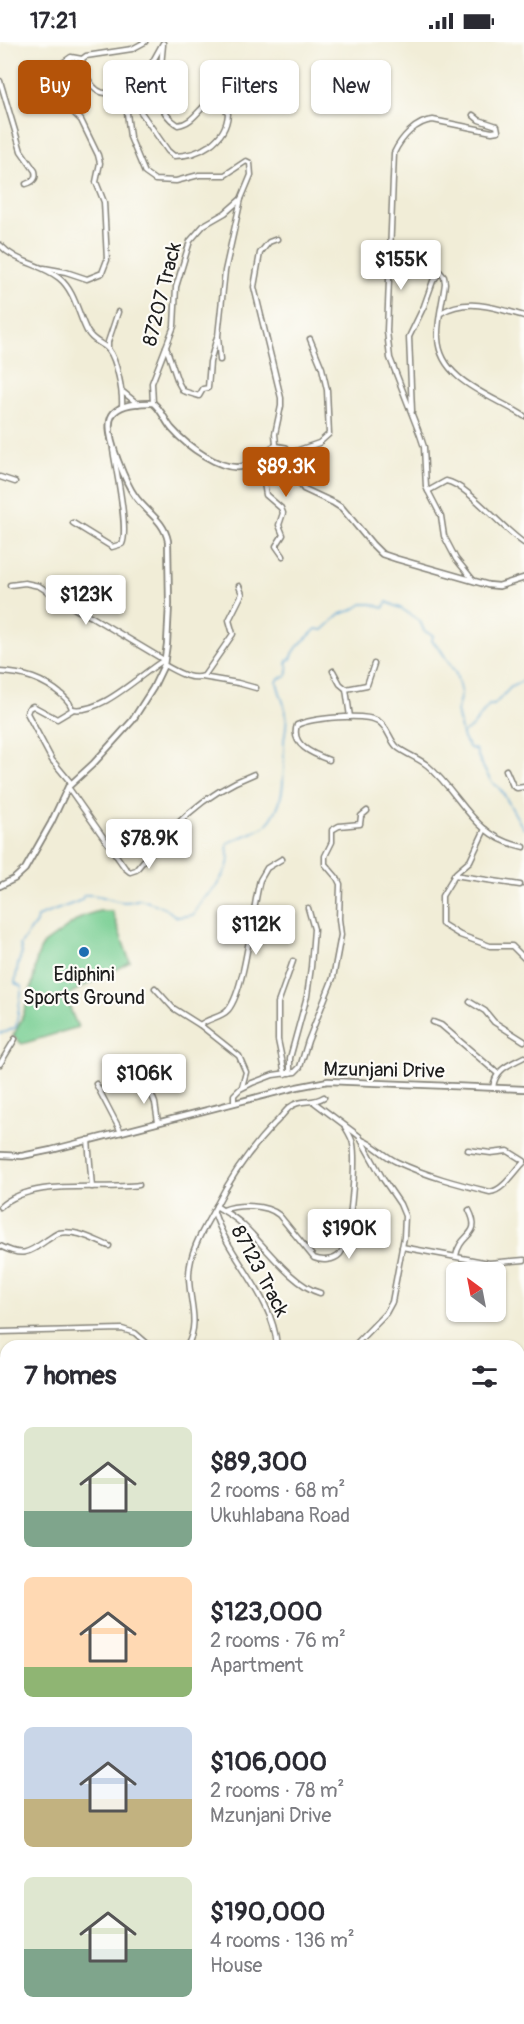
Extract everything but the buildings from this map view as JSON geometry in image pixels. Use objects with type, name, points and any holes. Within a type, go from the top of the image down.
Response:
[{"type":"street","points":[[0,245],[18,260],[44,268],[87,279],[102,273],[107,260],[104,202],[96,182],[100,163],[98,155],[81,120],[46,83],[46,77],[51,71],[73,57],[82,59],[93,54],[132,50],[145,42]]},
{"type":"street","points":[[163,43],[163,60]]},
{"type":"street","points":[[153,60],[163,43]]},
{"type":"street","points":[[82,59],[89,79],[96,89],[103,92]]},
{"type":"street","points":[[0,81],[21,151],[35,171],[35,178],[26,184]]},
{"type":"street","points":[[142,114],[174,156],[209,147],[225,127],[228,112],[222,102],[215,98],[206,104],[192,120],[181,125],[172,121],[166,114]]},
{"type":"street","points":[[127,114],[129,131],[141,166],[148,177],[154,180],[169,181],[206,174],[222,176],[233,171],[244,161],[248,161],[251,165],[251,175],[241,199],[225,271],[218,336],[220,360]]},
{"type":"street","points":[[473,115],[479,120],[497,126],[498,131],[492,132],[426,121],[414,128],[396,149],[393,159],[388,342],[393,369],[424,447],[425,483],[441,516],[447,544],[473,581]]},
{"type":"street","name":"87207 Track","points":[[153,403],[151,387],[174,326],[176,287],[190,241],[204,225],[225,213],[241,199]]},
{"type":"street","points":[[277,239],[269,242],[260,254],[254,287],[265,327],[272,368],[280,393],[281,406],[275,434],[277,455],[264,483],[266,495],[281,508],[283,513],[279,525],[283,535],[276,546],[283,556]]},
{"type":"street","points":[[44,268],[66,285],[87,330],[94,340],[108,350]]},
{"type":"street","points":[[412,412],[409,337],[433,281],[440,272],[445,283],[438,344],[450,369],[483,394],[524,416]]},
{"type":"street","points":[[440,314],[457,305],[487,305],[524,316]]},
{"type":"street","points":[[118,312],[108,342],[108,350],[122,392],[122,406]]},
{"type":"street","points":[[166,346],[183,391],[199,396],[203,389],[208,388],[210,362],[218,336]]},
{"type":"street","points":[[290,453],[319,443],[329,434],[327,390],[322,368],[310,339]]},
{"type":"street","points":[[122,392],[138,404]]},
{"type":"street","points":[[0,886],[21,874],[29,864],[69,785],[93,765],[132,721],[153,688],[164,662],[169,604],[167,537],[160,523],[135,496],[112,445],[108,433],[109,422],[122,406],[153,403],[171,428],[192,448],[226,465],[236,467],[247,465],[277,446],[286,448],[290,453],[298,480],[304,489],[338,506],[349,515],[382,554],[473,581],[499,586],[524,578]]},
{"type":"street","points":[[73,523],[112,547],[120,546],[124,540],[122,498],[112,445]]},
{"type":"street","points":[[0,477],[15,482]]},
{"type":"street","points":[[428,491],[446,481],[457,485],[524,543]]},
{"type":"street","points":[[10,585],[25,583],[39,586],[189,677],[238,682],[256,688]]},
{"type":"street","points":[[201,677],[233,634],[229,621],[242,593],[239,586]]},
{"type":"street","points":[[72,709],[85,709],[119,693],[164,662]]},
{"type":"street","points":[[346,689],[367,685],[374,664]]},
{"type":"street","points":[[333,671],[346,689],[350,717]]},
{"type":"street","points":[[0,672],[38,678],[62,695],[72,709]]},
{"type":"street","points":[[72,709],[70,713],[57,719],[33,706],[27,713],[52,760],[125,868],[133,872],[195,807],[220,789],[254,774]]},
{"type":"street","points":[[328,760],[302,747],[297,739],[295,727],[301,723],[350,717],[373,719],[381,723],[395,745],[429,766],[471,818],[505,842],[524,847]]},
{"type":"street","points":[[506,770],[513,786],[524,787]]},
{"type":"street","points":[[234,1103],[234,1095],[241,1088],[266,1077],[297,1071],[300,1067],[333,978],[340,950],[340,884],[324,861],[332,842],[332,831],[339,826],[360,824],[361,816],[367,811]]},
{"type":"street","points":[[485,829],[470,861],[454,875],[442,898],[443,925],[460,935],[490,946],[512,946],[524,958]]},
{"type":"street","points":[[200,1025],[224,1013],[231,1006],[240,979],[260,880],[267,868],[282,859]]},
{"type":"street","points":[[454,875],[520,885]]},
{"type":"street","points":[[287,1074],[307,996],[312,957],[314,929],[308,908]]},
{"type":"street","points":[[287,1074],[278,1041],[278,1003],[293,961]]},
{"type":"street","points":[[155,988],[173,1008],[200,1025],[242,1060],[246,1075],[241,1088]]},
{"type":"street","points":[[470,1002],[485,1011],[494,1022],[524,1041]]},
{"type":"street","points":[[433,1022],[441,1025],[497,1073]]},
{"type":"street","points":[[0,1064],[15,1039]]},
{"type":"street","points":[[492,1088],[497,1073],[501,1069],[524,1058]]},
{"type":"street","name":"Mzunjani Drive","points":[[0,1155],[31,1154],[311,1084],[336,1080],[524,1089]]},
{"type":"street","points":[[147,1083],[155,1103],[158,1122]]},
{"type":"street","points":[[96,1084],[121,1132]]},
{"type":"street","points":[[315,1103],[324,1097]]},
{"type":"street","points":[[189,1340],[194,1326],[189,1279],[190,1265],[198,1241],[236,1172],[263,1135],[293,1106],[303,1102],[315,1103],[361,1140],[404,1211],[406,1227],[390,1306],[360,1340]]},
{"type":"street","points":[[223,1210],[246,1207],[272,1210],[279,1215],[314,1257],[322,1260],[335,1258],[342,1250],[352,1209],[353,1145],[343,1124]]},
{"type":"street","points":[[88,1140],[92,1186]]},
{"type":"street","points":[[361,1140],[413,1169],[490,1192],[500,1188],[524,1161],[508,1151],[491,1154],[468,1150]]},
{"type":"street","points":[[0,1207],[17,1195],[62,1186],[112,1188],[139,1185]]},
{"type":"street","points":[[216,1206],[243,1226],[294,1279],[306,1288],[320,1293]]},
{"type":"street","points":[[456,1256],[459,1245],[474,1227],[469,1210]]},
{"type":"street","name":"87123 Track","points":[[213,1211],[231,1250],[267,1311],[276,1340]]},
{"type":"street","points":[[0,1246],[21,1254],[61,1233],[83,1235],[109,1246]]},
{"type":"street","points":[[402,1247],[489,1263],[524,1260]]},
{"type":"street","points":[[0,1332],[122,1329],[135,1333],[143,1340]]},
{"type":"green space","points":[[99,911],[112,911],[130,962],[71,993],[70,1006],[78,1027],[22,1044],[13,1036],[26,1007],[41,948],[83,916]]},
{"type":"waterway","points":[[0,1033],[16,1027],[22,987],[15,983],[22,953],[20,945],[36,923],[37,917],[77,902],[84,895],[125,902],[140,899],[163,907],[177,917],[193,915],[203,899],[216,887],[227,868],[228,843],[264,827],[278,806],[283,785],[287,720],[277,682],[279,678],[286,677],[288,673],[287,660],[291,659],[298,646],[316,629],[323,630],[340,614],[362,604],[372,604],[383,608],[387,602],[420,621],[424,631],[433,635],[432,641],[456,674],[461,693],[457,711],[463,739],[470,748],[476,750],[489,777],[498,786],[524,829]]},
{"type":"waterway","points":[[462,734],[473,726],[489,705],[494,705],[511,687],[524,680]]},
{"type":"place","name":"Ediphini Sports Ground","points":[[84,952]]}]
